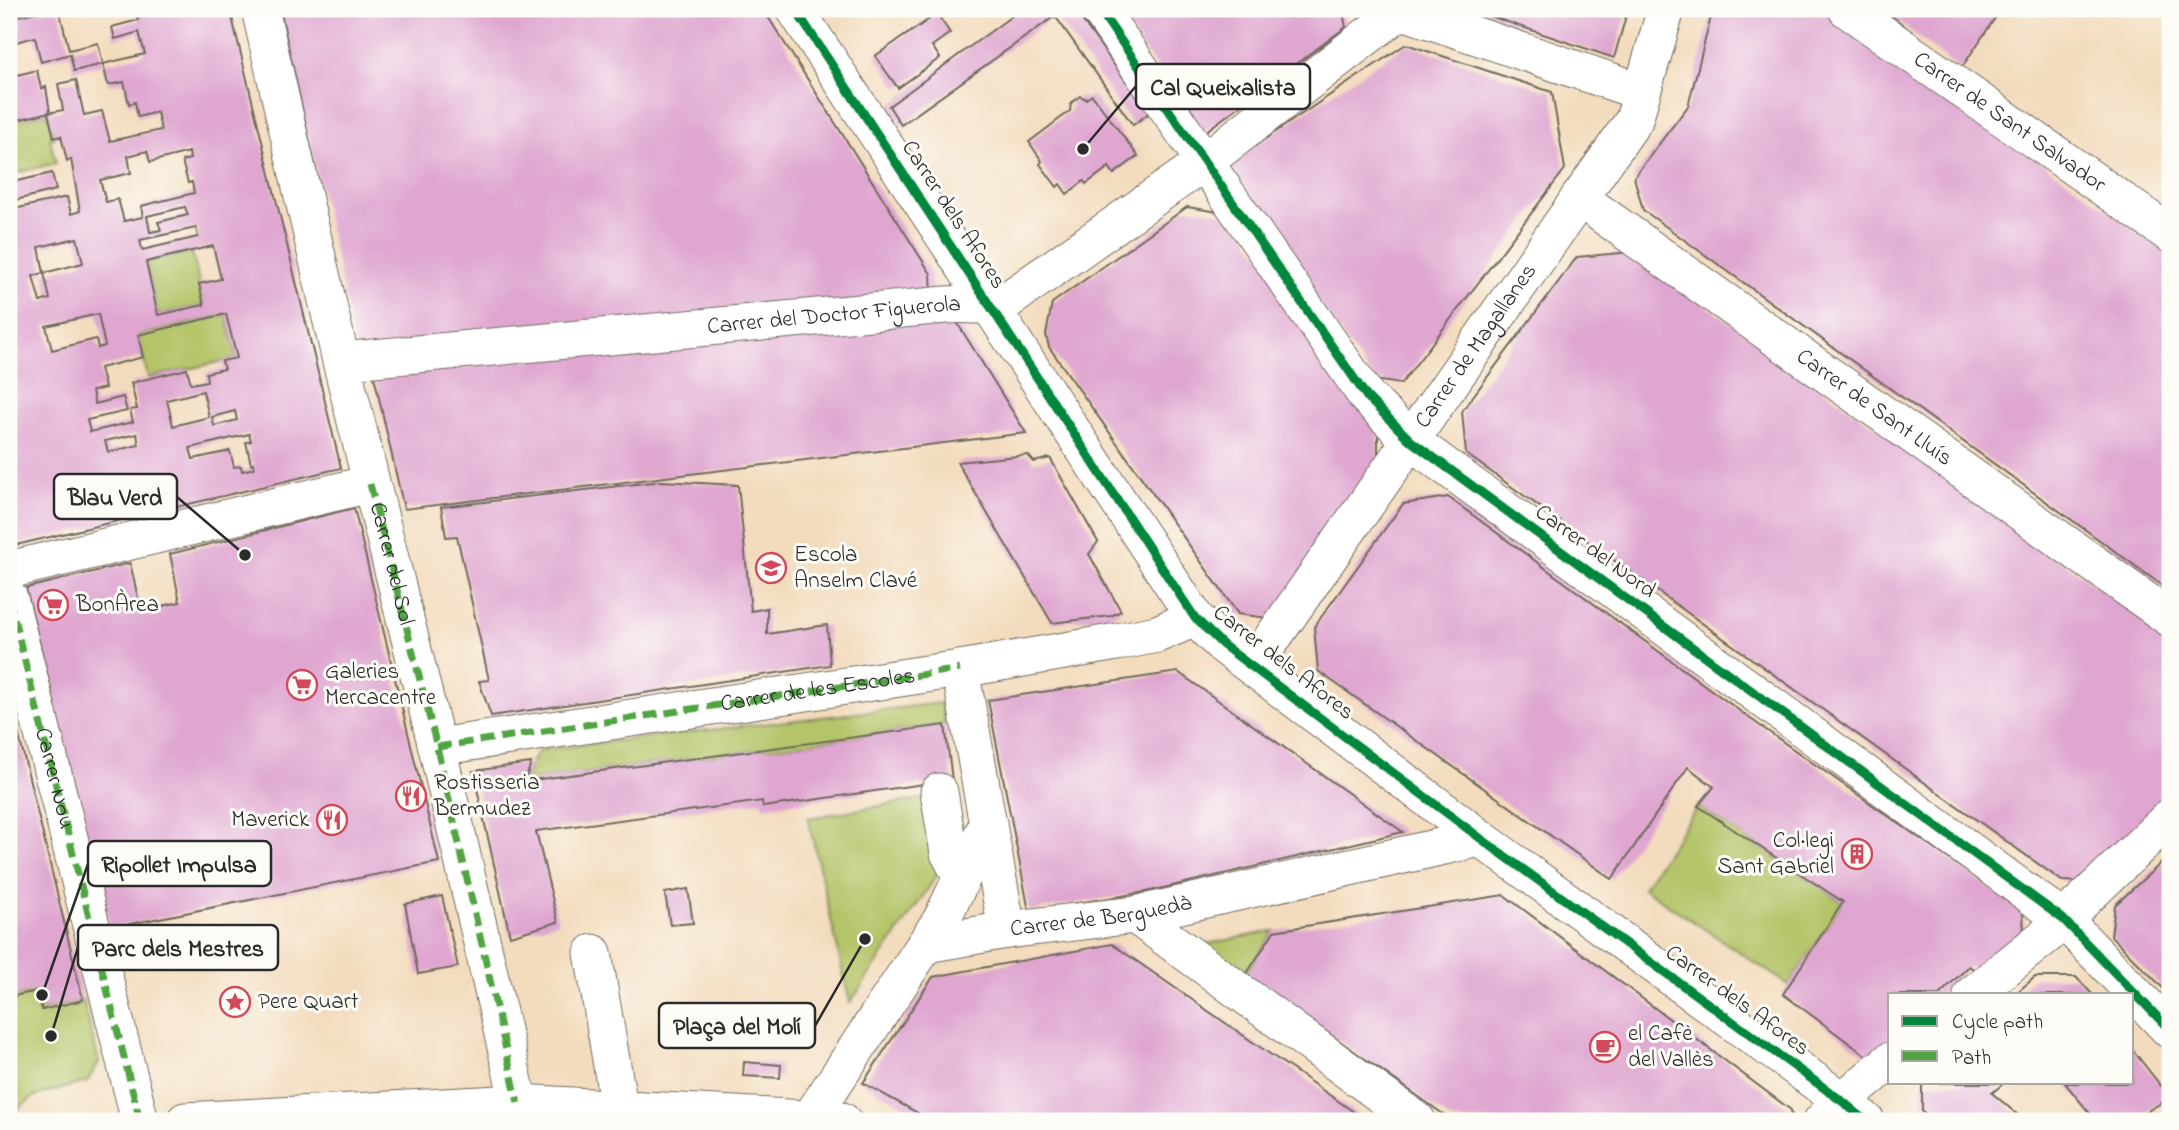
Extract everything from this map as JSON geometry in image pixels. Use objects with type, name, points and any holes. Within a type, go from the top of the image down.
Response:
[{"type":"street","name":"Carrer del Sol","points":[[260,9],[370,484],[437,747],[521,1112]]},
{"type":"street","name":"Carrer dels Afores","points":[[795,9],[1195,618],[1223,645],[1843,1114]]},
{"type":"street","name":"Carrer del Nord","points":[[1099,9],[1367,397],[1410,440],[2063,919],[2170,1030]]},
{"type":"street","name":"Carrer del Doctor Figuerola","points":[[341,361],[946,304],[964,303],[990,307],[1005,302],[1203,163],[1399,9]]},
{"type":"street","points":[[1399,9],[1642,92]]},
{"type":"street","name":"Carrer de Magallanes","points":[[1253,666],[1634,120],[1667,9]]},
{"type":"street","name":"Carrer de Sant Salvador","points":[[1847,9],[2170,234]]},
{"type":"street","name":"Carrer de Sant Lluís","points":[[1579,198],[2170,618]]},
{"type":"street","points":[[9,570],[370,484]]},
{"type":"street","name":"Carrer Nou","points":[[9,598],[140,1121]]},
{"type":"street","name":"Carrer de les Escoles","points":[[437,747],[960,669],[1157,634],[1195,618]]},
{"type":"street","points":[[960,669],[1007,930]]},
{"type":"street","points":[[939,792],[949,853],[962,877]]},
{"type":"street","points":[[1974,993],[2063,919],[2170,817]]},
{"type":"street","points":[[185,1121],[619,1107],[826,1120],[942,919],[988,823]]},
{"type":"street","name":"Carrer de Berguedà","points":[[926,944],[1007,930],[1135,915],[1480,838]]},
{"type":"street","points":[[1135,915],[1417,1121]]},
{"type":"street","points":[[593,953],[619,1107]]},
{"type":"street","points":[[1843,1114],[1888,1063]]},
{"type":"green space","points":[[48,113],[54,138],[50,139],[56,163],[13,174],[9,160],[9,122]]},
{"type":"green space","points":[[192,252],[204,305],[158,315],[146,262]]},
{"type":"green space","points":[[226,314],[237,358],[148,378],[138,335]]},
{"type":"green space","points":[[941,703],[945,725],[525,781],[539,750]]},
{"type":"green space","points":[[928,798],[946,862],[850,1003],[808,818]]},
{"type":"green space","points":[[1698,806],[1843,902],[1789,985],[1643,888]]},
{"type":"green space","points":[[1274,931],[1246,975],[1202,945]]},
{"type":"green space","points":[[37,991],[42,1010],[83,1000],[99,1062],[87,1082],[35,1096],[9,1115],[9,997]]},
{"type":"building","points":[[59,9],[69,50],[98,43],[103,64],[74,71],[70,54],[41,62],[35,37],[9,44],[9,18]]},
{"type":"building","points":[[136,9],[230,9],[341,468],[16,545],[9,515],[9,183],[52,173],[56,190],[12,201],[14,209],[67,197],[71,214],[80,211],[71,159],[67,161],[61,136],[54,138],[48,113],[63,110],[58,84],[76,80],[84,115],[102,111],[110,141],[161,130],[157,112],[138,117],[135,102],[129,104],[124,82],[108,85],[103,64],[145,54],[139,32],[115,39],[112,27],[138,20]],"holes":[[[147,151],[150,162],[189,152],[190,159],[182,161],[188,183],[192,182],[194,193],[141,206],[143,217],[124,221],[118,199],[106,202],[100,180],[131,173],[128,156]],[[185,207],[188,215],[158,222],[161,230],[150,232],[147,216]],[[196,228],[198,237],[142,250],[140,240]],[[77,238],[83,263],[44,273],[39,247]],[[213,246],[221,279],[199,284],[204,305],[158,315],[146,262]],[[44,273],[50,299],[40,302],[33,276]],[[98,314],[105,346],[98,348],[96,339],[52,350],[46,326]],[[226,314],[237,358],[222,361],[224,369],[206,373],[207,381],[191,384],[187,369],[131,383],[137,409],[130,410],[133,422],[90,432],[87,420],[127,411],[123,397],[95,404],[92,391],[105,388],[100,368],[143,357],[138,335]],[[203,391],[209,417],[173,426],[167,400]],[[235,411],[237,420],[214,426],[212,417]],[[137,434],[139,445],[108,452],[105,441]],[[249,434],[251,441],[246,442],[254,468],[242,471],[241,466],[234,467],[230,451],[193,459],[190,448]]]},
{"type":"building","points":[[280,9],[763,9],[931,274],[932,295],[356,349]]},
{"type":"building","points":[[1018,9],[1074,9],[1149,113],[1133,125],[1055,16],[901,125],[889,106],[1020,10]]},
{"type":"building","points":[[1116,9],[1321,9],[1343,13],[1346,27],[1202,134]]},
{"type":"building","points":[[1469,9],[1628,9],[1614,58]]},
{"type":"building","points":[[1713,9],[1827,9],[2170,254],[2170,591],[1643,210],[1634,177],[1688,106]]},
{"type":"building","points":[[1883,9],[2001,9],[1960,70]]},
{"type":"building","points":[[937,14],[950,33],[932,46],[940,58],[898,88],[875,56]]},
{"type":"building","points":[[1406,44],[1552,92],[1565,169],[1401,384],[1374,380],[1223,167]]},
{"type":"building","points":[[37,70],[41,89],[46,87],[50,112],[9,122],[9,77]]},
{"type":"building","points":[[1092,95],[1138,156],[1114,174],[1109,167],[1067,194],[1060,184],[1057,187],[1040,164],[1042,161],[1029,142],[1070,111],[1071,103],[1080,96],[1086,99]]},
{"type":"building","points":[[1187,207],[1231,214],[1378,426],[1378,467],[1275,619],[1238,614],[1049,347],[1046,335],[1052,303]]},
{"type":"building","points":[[1632,252],[2170,639],[2170,802],[2085,882],[2062,881],[1466,454],[1462,411],[1577,257]]},
{"type":"building","points":[[953,316],[1026,433],[404,509],[374,376]]},
{"type":"building","points":[[1028,455],[1034,462],[1050,458],[1098,542],[1089,554],[1121,611],[1111,616],[1052,623],[957,462]]},
{"type":"building","points":[[661,481],[738,485],[751,611],[767,608],[767,634],[827,625],[830,665],[491,716],[479,681],[489,680],[457,536],[446,537],[441,507]]},
{"type":"building","points":[[1448,497],[1759,725],[2023,911],[2024,935],[1982,975],[1969,966],[1941,993],[1888,993],[1888,1044],[1872,1060],[1783,994],[1843,902],[1698,806],[1714,787],[1688,767],[1612,879],[1318,671],[1314,627],[1403,504]]},
{"type":"building","points":[[354,508],[439,862],[110,928],[26,588],[130,563],[141,611],[180,602],[170,554]]},
{"type":"building","points":[[1178,672],[1403,832],[1146,892],[1029,911],[988,700]]},
{"type":"building","points":[[9,695],[83,1000],[42,1010],[37,991],[9,997]]},
{"type":"building","points":[[945,725],[952,780],[763,807],[762,801],[536,831],[558,922],[510,936],[473,771],[531,763],[525,781]]},
{"type":"building","points":[[2170,855],[2170,995],[2111,936],[2115,905]]},
{"type":"building","points":[[688,889],[693,923],[670,925],[665,893]]},
{"type":"building","points":[[1504,895],[1791,1110],[1792,1121],[1453,1121],[1246,975],[1274,931]]},
{"type":"building","points":[[442,896],[458,967],[418,974],[405,904]]},
{"type":"building","points":[[1112,944],[1367,1121],[932,1121],[863,1083],[933,977]]},
{"type":"building","points":[[2035,977],[2076,977],[2091,993],[2016,993]]},
{"type":"building","points":[[2134,1052],[2161,1086],[2170,1079],[2170,1098],[2130,1121],[2096,1121],[2066,1084],[2134,1084]]},
{"type":"building","points":[[744,1062],[781,1065],[780,1078],[743,1076]]},
{"type":"building","points":[[1922,1084],[2003,1084],[1992,1093],[2025,1121],[1934,1121],[1922,1111]]},
{"type":"marked path","points":[[370,484],[437,747],[518,1103]]},
{"type":"marked path","points":[[9,598],[140,1121]]},
{"type":"marked path","points":[[437,747],[960,669]]},
{"type":"cycle path","points":[[795,9],[1195,618],[1223,645],[1480,838],[1866,1121]]},
{"type":"cycle path","points":[[1099,9],[1367,397],[1411,441],[2063,919],[2170,1030]]},
{"type":"place","name":"Cal Queixalista","points":[[1083,149]]},
{"type":"place","name":"Blau Verd","points":[[245,555]]},
{"type":"place","name":"Escola Anselm Clavé","points":[[771,568]]},
{"type":"place","name":"BonÀrea","points":[[53,605]]},
{"type":"place","name":"Galeries Mercacentre","points":[[302,685]]},
{"type":"place","name":"Rostisseria Bermudez","points":[[411,796]]},
{"type":"place","name":"Maverick","points":[[332,820]]},
{"type":"place","name":"Col·legi Sant Gabriel","points":[[1857,854]]},
{"type":"place","name":"Plaça del Molí","points":[[865,939]]},
{"type":"place","name":"Ripollet Impulsa","points":[[42,995]]},
{"type":"place","name":"Pere Quart","points":[[235,1002]]},
{"type":"place","name":"Parc dels Mestres","points":[[51,1036]]},
{"type":"place","name":"el Cafè del Vallès","points":[[1605,1047]]}]
